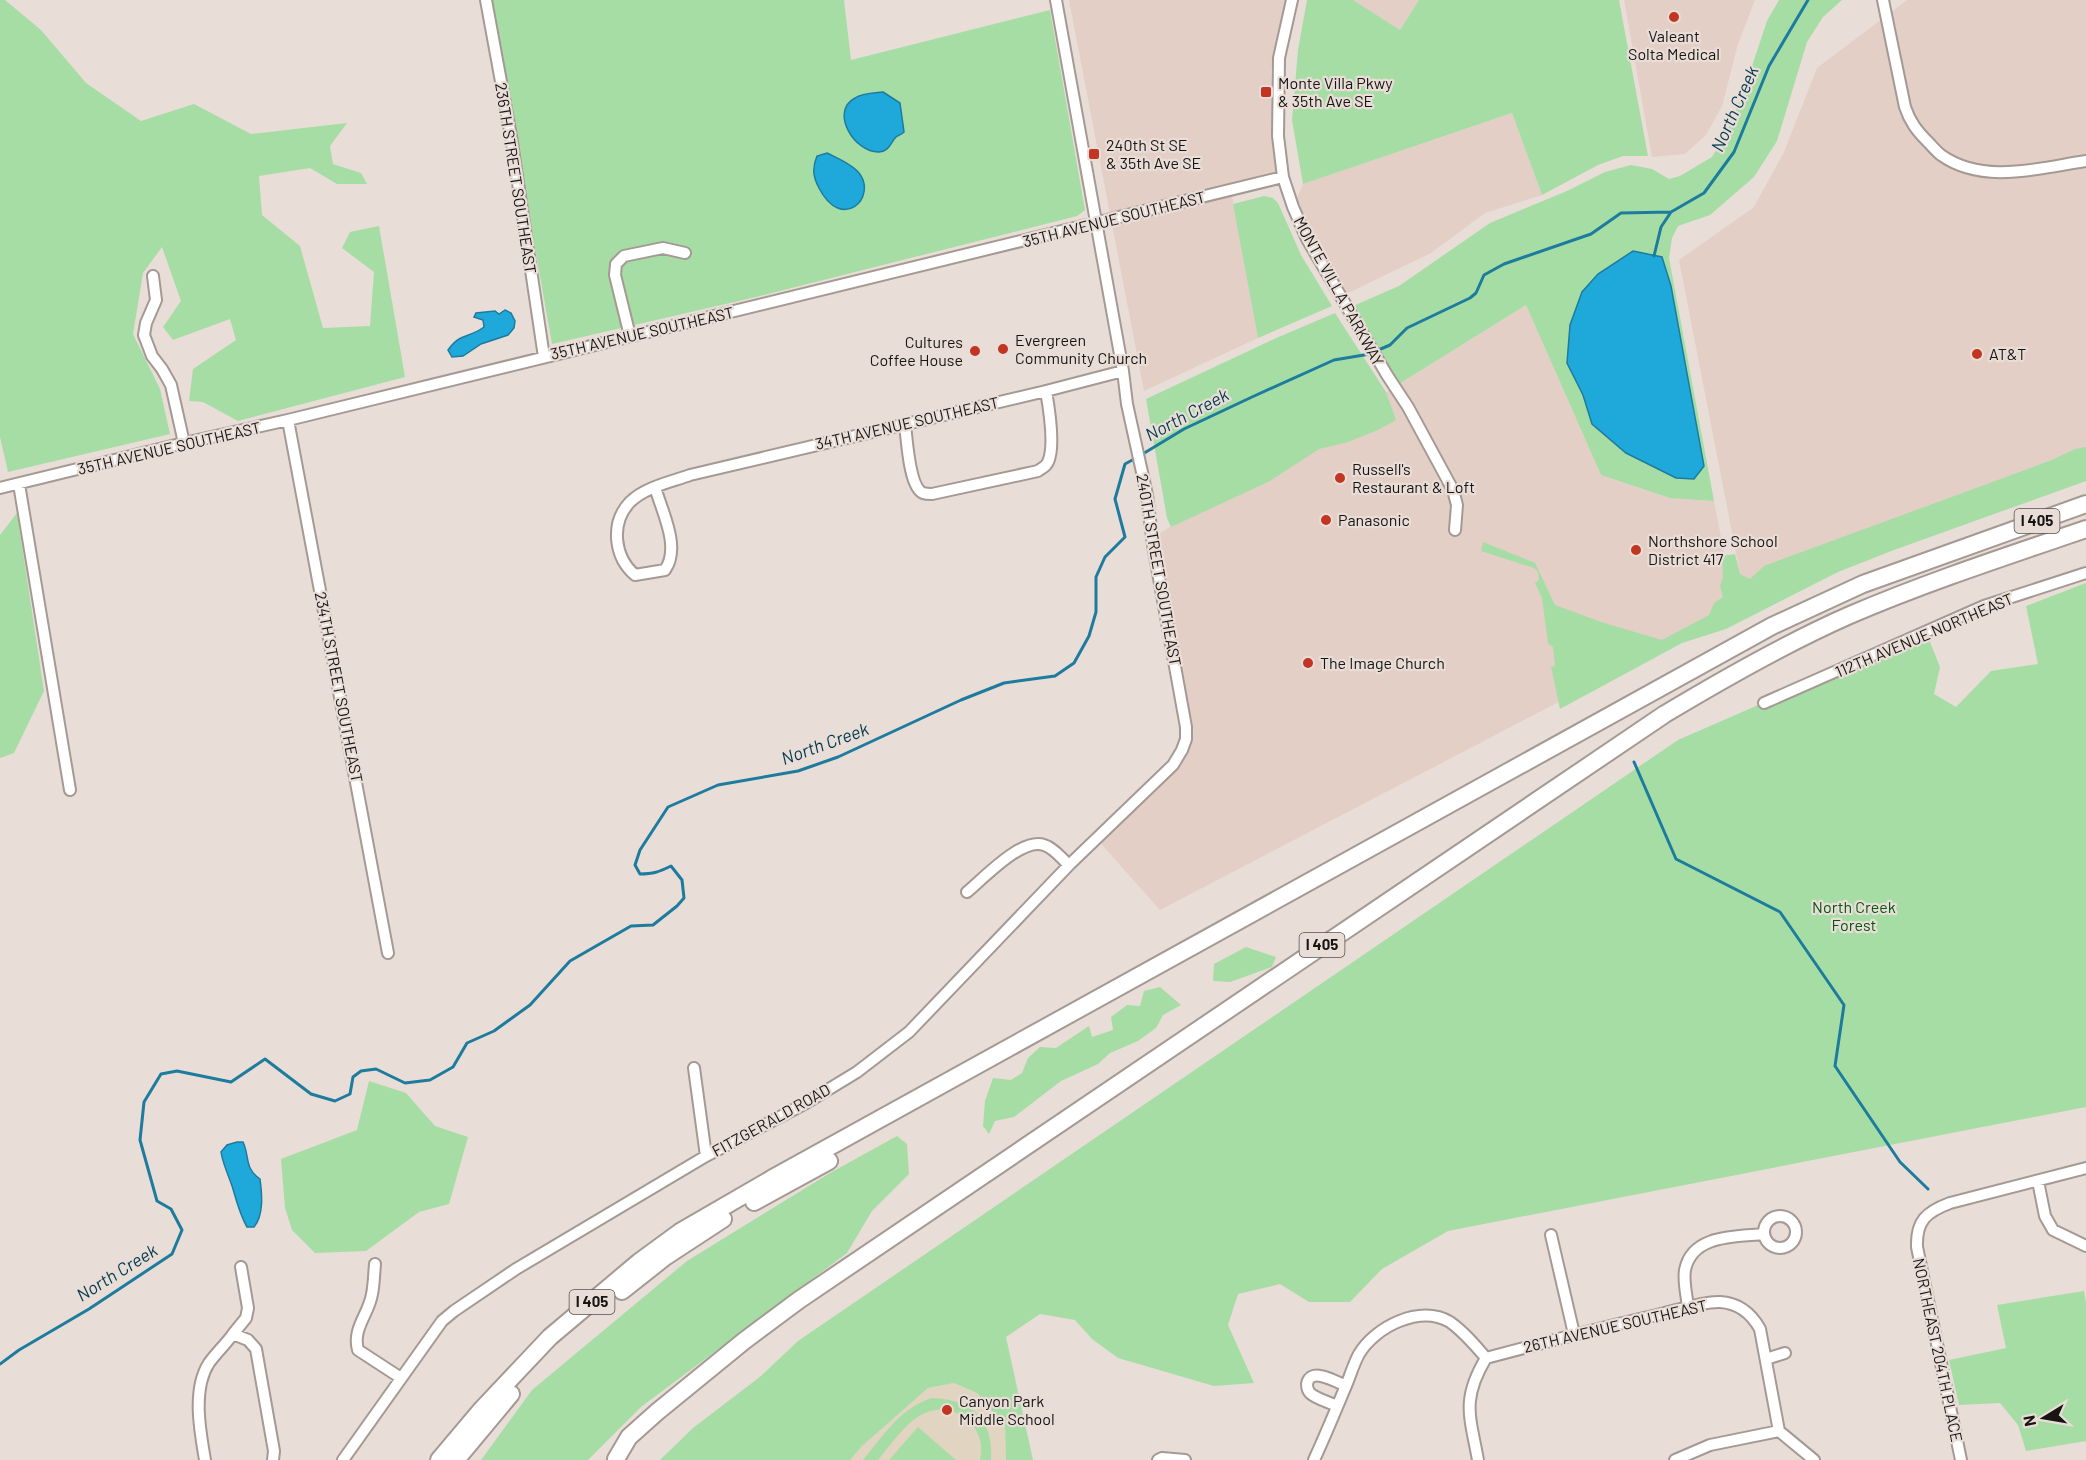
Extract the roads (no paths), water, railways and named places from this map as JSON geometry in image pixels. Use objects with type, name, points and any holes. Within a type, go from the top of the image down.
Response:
[{"type":"highway","points":[[1987,539],[2086,498]]},
{"type":"highway","name":"I 405","points":[[456,1460],[501,1405],[561,1342],[665,1257],[732,1214],[1436,819],[1772,626],[1863,584],[2086,504]]},
{"type":"highway","name":"I 405","points":[[439,1460],[482,1409],[550,1337],[639,1262],[681,1232],[773,1178],[1775,636],[1894,582],[2086,514]]},
{"type":"highway","name":"I 405","points":[[615,1459],[629,1437],[744,1341],[799,1300],[1665,714],[1783,647],[1850,615],[1943,578],[2086,529]]},
{"type":"highway","name":"I 405","points":[[615,1459],[706,1380],[822,1292],[1663,723],[1762,666],[1863,617],[1912,596],[2086,536]]},
{"type":"highway","points":[[767,1195],[773,1178]]},
{"type":"street","name":"236TH STREET SOUTHEAST","points":[[486,0],[511,136],[544,357]]},
{"type":"street","name":"240TH STREET SOUTHEAST","points":[[1056,0],[1134,437],[1142,467],[1153,544],[1185,719],[1186,739],[1182,750]]},
{"type":"street","name":"MONTE VILLA PARKWAY","points":[[1292,0],[1278,58],[1278,136],[1283,177],[1307,239],[1413,416],[1453,490],[1456,505],[1455,530]]},
{"type":"street","points":[[1883,0],[1905,107],[1914,127],[1941,155],[1984,172],[2003,172],[2086,161]]},
{"type":"street","name":"35TH AVENUE SOUTHEAST","points":[[0,488],[1283,177]]},
{"type":"street","points":[[630,336],[615,275],[616,264],[624,256],[663,248],[685,253]]},
{"type":"street","points":[[153,276],[156,300],[146,323],[144,335],[149,351],[171,385],[183,443]]},
{"type":"street","name":"34TH AVENUE SOUTHEAST","points":[[655,488],[668,530],[672,552],[671,561],[665,570],[635,574],[628,569],[619,555],[617,533],[629,503],[655,488],[690,475],[1123,371]]},
{"type":"street","points":[[905,425],[913,479],[915,486],[922,493],[932,494],[1038,471],[1050,460],[1051,423],[1046,391]]},
{"type":"street","name":"234TH STREET SOUTHEAST","points":[[288,420],[388,953]]},
{"type":"street","points":[[18,484],[70,790]]},
{"type":"street","name":"112TH AVENUE NORTHEAST","points":[[1764,703],[1984,606],[2086,573]]},
{"type":"street","name":"FITZGERALD ROAD","points":[[343,1460],[442,1321],[516,1269],[706,1156],[806,1103],[887,1051],[909,1032],[1069,865],[1173,765],[1182,750]]},
{"type":"street","points":[[967,892],[1021,847],[1032,843],[1041,843],[1052,848],[1069,865]]},
{"type":"street","points":[[694,1068],[706,1156]]},
{"type":"street","points":[[2086,1168],[2038,1181],[2045,1216],[2053,1230],[2086,1246]]},
{"type":"street","name":"NORTHEAST 204TH PLACE","points":[[1961,1460],[1916,1235],[1926,1214],[1933,1209],[2038,1181]]},
{"type":"street","points":[[1688,1308],[1685,1269],[1695,1251],[1702,1244],[1716,1239],[1764,1234]]},
{"type":"street","points":[[1551,1235],[1574,1334]]},
{"type":"street","points":[[375,1264],[372,1296],[355,1334],[356,1343],[358,1350],[401,1378]]},
{"type":"street","points":[[205,1460],[199,1425],[202,1379],[209,1364],[246,1318],[248,1308],[241,1268]]},
{"type":"street","name":"26TH AVENUE SOUTHEAST","points":[[1486,1358],[1574,1334],[1718,1302],[1732,1304],[1745,1310],[1754,1318],[1760,1329],[1766,1359]]},
{"type":"street","points":[[1314,1460],[1359,1353],[1375,1335],[1393,1324],[1411,1318],[1429,1316],[1448,1321],[1468,1336],[1486,1358],[1476,1374],[1470,1391],[1469,1407],[1478,1460]]},
{"type":"street","points":[[233,1334],[248,1340],[256,1349],[274,1451],[273,1460]]},
{"type":"street","points":[[1785,1353],[1766,1359],[1779,1431],[1814,1460]]},
{"type":"street","points":[[1337,1406],[1311,1394],[1307,1388],[1308,1381],[1312,1376],[1319,1375],[1346,1386]]},
{"type":"street","points":[[1675,1460],[1710,1445],[1779,1431]]},
{"type":"street","points":[[1158,1460],[1162,1458],[1185,1460]]},
{"type":"water","points":[[883,92],[900,103],[904,132],[883,151],[870,151],[861,146],[848,131],[844,112],[848,104],[858,96]]},
{"type":"water","points":[[827,153],[856,170],[864,182],[861,200],[855,206],[847,209],[838,208],[828,201],[819,188],[814,176],[814,165],[817,156]]},
{"type":"water","points":[[1633,251],[1662,257],[1671,286],[1704,466],[1694,479],[1676,478],[1626,453],[1592,424],[1583,395],[1567,363],[1570,325],[1582,292],[1598,274]]},
{"type":"water","points":[[505,310],[511,313],[515,321],[514,328],[508,335],[481,344],[463,356],[452,357],[448,350],[457,340],[484,327],[483,320],[474,317],[476,313],[495,311],[499,314]]},
{"type":"water","points":[[243,1142],[249,1166],[260,1179],[261,1210],[254,1227],[247,1227],[242,1218],[221,1152],[227,1145]]},
{"type":"waterway","name":"North Creek","points":[[1376,351],[1390,345],[1407,328],[1470,298],[1476,293],[1484,275],[1504,264],[1591,234],[1621,213],[1671,212],[1704,193],[1734,152],[1769,66],[1808,0]]},
{"type":"waterway","points":[[1654,256],[1661,227],[1671,212]]},
{"type":"waterway","name":"North Creek","points":[[1141,455],[1184,429],[1334,360],[1370,354]]},
{"type":"waterway","name":"North Creek","points":[[0,1364],[172,1254],[182,1230],[171,1209],[157,1201],[140,1140],[144,1102],[161,1074],[177,1071],[231,1082],[265,1059],[311,1094],[335,1101],[350,1094],[353,1077],[361,1071],[376,1069],[405,1083],[430,1080],[453,1067],[467,1043],[494,1031],[530,1005],[570,961],[631,926],[653,925],[684,898],[682,880],[671,866],[649,874],[640,874],[635,865],[640,850],[668,807],[718,785],[798,771],[838,757],[961,700],[1004,683],[1055,676],[1074,663],[1089,636],[1096,612],[1096,577],[1105,557],[1125,537],[1115,499],[1125,464],[1136,458]]},
{"type":"waterway","points":[[1634,762],[1676,859],[1780,912],[1844,1005],[1835,1066],[1900,1162],[1928,1189]]},
{"type":"place","name":"Valeant Solta Medical","points":[[1674,17]]},
{"type":"place","name":"Monte Villa Pkwy & 35th Ave SE","points":[[1266,92]]},
{"type":"place","name":"240th St SE & 35th Ave SE","points":[[1094,154]]},
{"type":"place","name":"Evergreen Community Church","points":[[1003,349]]},
{"type":"place","name":"Cultures Coffee House","points":[[975,351]]},
{"type":"place","name":"AT&T","points":[[1977,354]]},
{"type":"place","name":"Russell's Restaurant & Loft","points":[[1340,478]]},
{"type":"place","name":"Panasonic","points":[[1326,520]]},
{"type":"place","name":"Northshore School District 417","points":[[1636,550]]},
{"type":"place","name":"The Image Church","points":[[1308,663]]},
{"type":"place","name":"Canyon Park Middle School","points":[[947,1410]]},
{"type":"park label","name":"North Creek Forest","points":[[1854,916]]}]
